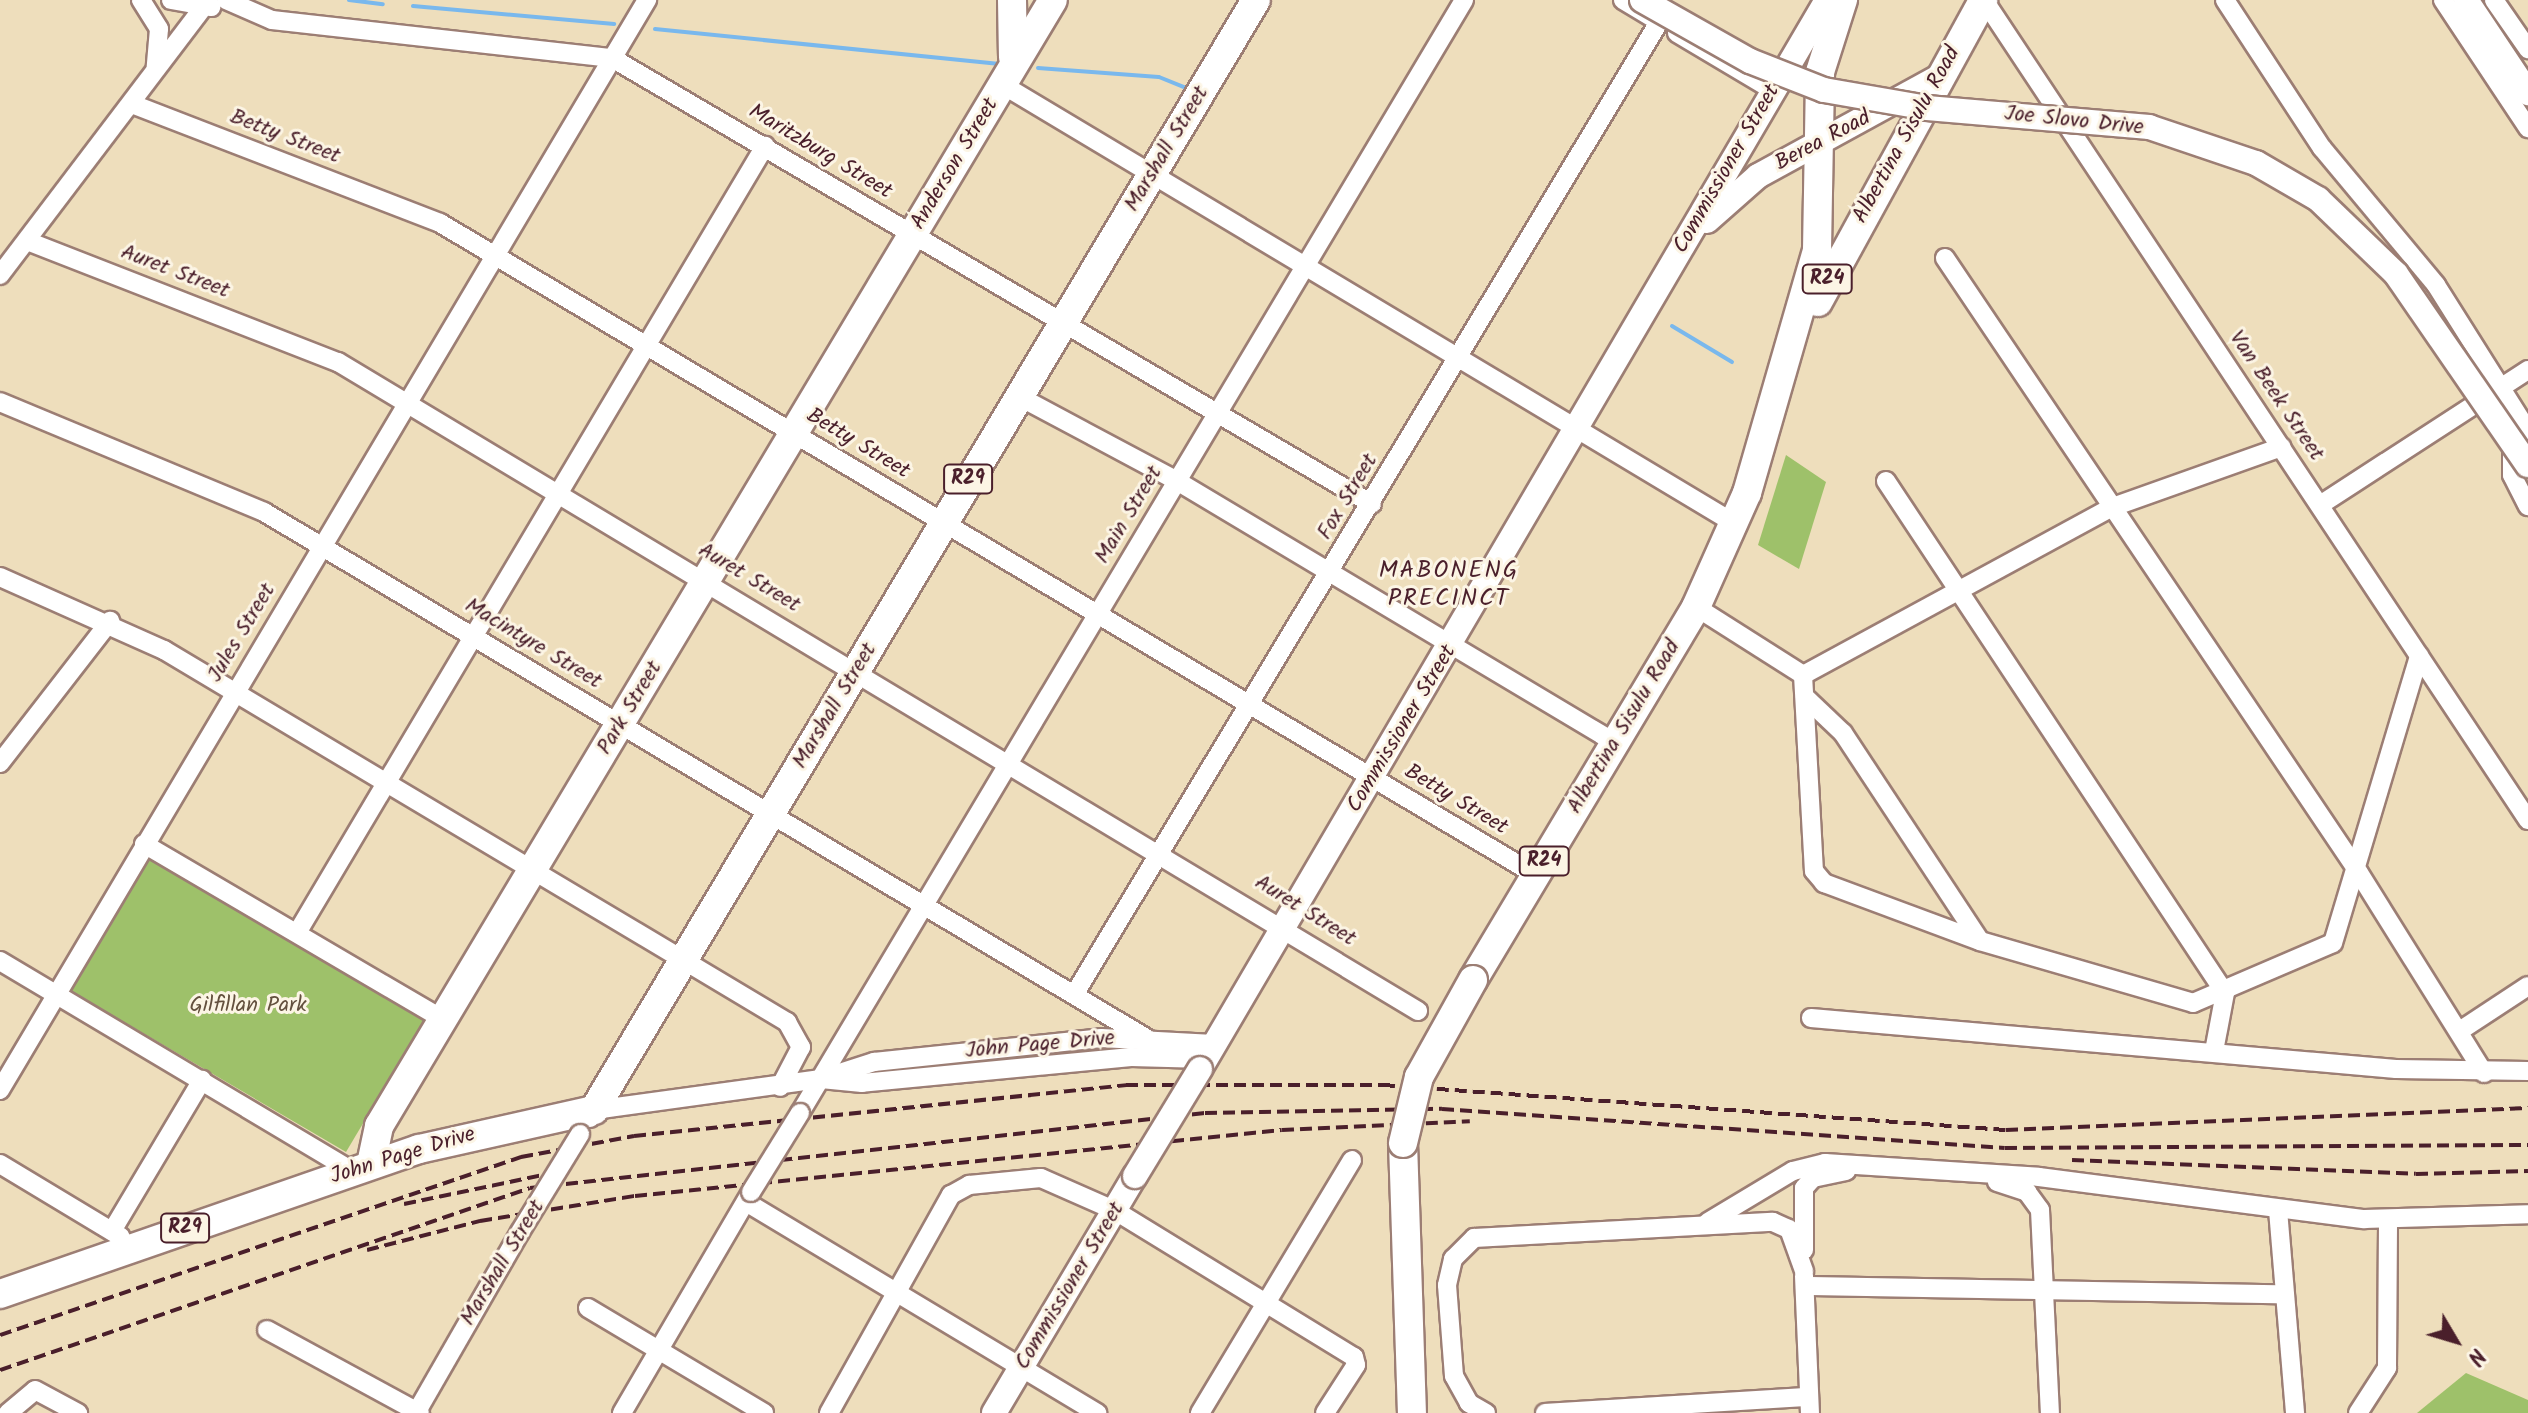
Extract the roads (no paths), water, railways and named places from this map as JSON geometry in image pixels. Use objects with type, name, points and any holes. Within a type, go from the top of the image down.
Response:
[{"type":"main road","name":"Anderson Street","points":[[856,328],[1053,0]]},
{"type":"main road","name":"Marshall Street","points":[[587,1122],[1060,324],[1256,0]]},
{"type":"main road","name":"Joe Slovo Drive","points":[[1642,0],[1750,61],[1824,90],[1927,108],[2149,127],[2256,163],[2318,199],[2396,274],[2528,465]]},
{"type":"main road","name":"Commissioner Street","points":[[994,1413],[1581,429],[1771,89],[1827,0]]},
{"type":"main road","name":"Albertina Sisulu Road","points":[[1747,493],[1817,250],[1820,72],[1843,0]]},
{"type":"main road","name":"Albertina Sisulu Road","points":[[1412,1413],[1403,1143],[1419,1077],[1473,980],[1696,607],[1747,493],[1772,446],[1822,289],[1983,0]]},
{"type":"main road","points":[[2466,0],[2528,93]]},
{"type":"main road","points":[[1006,79],[1017,35],[1012,1]]},
{"type":"main road","name":"Berea Road","points":[[1681,250],[1740,188],[1939,77]]},
{"type":"main road","name":"Park Street","points":[[361,1167],[379,1126],[856,328]]},
{"type":"main road","points":[[403,1089],[401,1123],[419,1149]]},
{"type":"main road","name":"John Page Drive","points":[[0,1294],[419,1149],[587,1122]]},
{"type":"street","points":[[141,0],[159,29],[154,73]]},
{"type":"street","name":"Maritzburg Street","points":[[171,0],[231,4],[272,20],[612,58],[1216,416],[1372,504]]},
{"type":"street","name":"Jules Street","points":[[0,1090],[647,0]]},
{"type":"street","name":"Main Street","points":[[817,1085],[1464,0]]},
{"type":"street","points":[[1623,0],[1771,89]]},
{"type":"street","name":"Van Beek Street","points":[[1983,0],[2528,820]]},
{"type":"street","points":[[2225,0],[2322,148],[2436,285],[2528,431]]},
{"type":"street","points":[[2443,0],[2528,128]]},
{"type":"street","points":[[2494,0],[2528,49]]},
{"type":"street","points":[[0,275],[206,3]]},
{"type":"street","name":"Fox Street","points":[[1074,995],[1331,573],[1659,22]]},
{"type":"street","points":[[1006,79],[1305,266],[1734,523]]},
{"type":"street","name":"Betty Street","points":[[132,104],[440,223],[943,523],[1099,612],[1536,875]]},
{"type":"street","points":[[297,933],[384,781],[765,146]]},
{"type":"street","name":"Auret Street","points":[[27,241],[318,353],[408,402],[1162,851],[1418,1011]]},
{"type":"street","points":[[1945,258],[2110,508],[2359,873],[2461,1030],[2484,1073]]},
{"type":"street","points":[[2320,505],[2528,370]]},
{"type":"street","points":[[1018,396],[1177,481],[1450,648],[1614,742]]},
{"type":"street","name":"Macintyre Street","points":[[0,402],[220,490],[472,635],[1146,1038]]},
{"type":"street","points":[[2513,408],[2512,475],[2528,506]]},
{"type":"street","points":[[1803,675],[1959,593],[2110,508],[2281,447]]},
{"type":"street","points":[[1886,481],[2225,993],[2214,1051]]},
{"type":"street","points":[[0,577],[110,621],[384,781],[794,1028],[800,1054],[780,1087]]},
{"type":"street","points":[[1696,607],[1803,675]]},
{"type":"street","points":[[0,763],[110,621]]},
{"type":"street","points":[[1803,675],[1813,858],[1824,883],[1980,941],[2183,1002],[2225,993],[2333,943],[2359,873],[2419,656]]},
{"type":"street","points":[[1805,697],[1843,733],[1980,941]]},
{"type":"street","points":[[144,844],[444,1020]]},
{"type":"street","points":[[0,961],[202,1080],[361,1167]]},
{"type":"street","points":[[2461,1030],[2528,986]]},
{"type":"street","points":[[1811,1018],[2484,1073],[2528,1071]]},
{"type":"street","name":"John Page Drive","points":[[817,1085],[874,1062],[1146,1038],[1206,1057]]},
{"type":"street","name":"John Page Drive","points":[[587,1122],[780,1087],[862,1083],[1131,1057],[1206,1057]]},
{"type":"street","points":[[112,1231],[202,1080]]},
{"type":"street","points":[[622,1413],[817,1085]]},
{"type":"street","name":"Marshall Street","points":[[418,1412],[520,1232],[587,1122]]},
{"type":"street","points":[[1200,1413],[1352,1160]]},
{"type":"street","points":[[0,1164],[136,1246]]},
{"type":"street","points":[[1708,1222],[1802,1167],[1978,1177],[2039,1177],[2274,1209],[2388,1220],[2528,1214]]},
{"type":"street","points":[[1545,1413],[1809,1405],[1804,1188],[1813,1178],[1855,1170]]},
{"type":"street","points":[[1978,1177],[2020,1188],[2040,1210],[2050,1413]]},
{"type":"street","points":[[829,1413],[961,1188],[1041,1178],[1114,1210],[1267,1302],[1357,1361],[1325,1413]]},
{"type":"street","points":[[2040,1210],[2063,1189],[2251,1213],[2274,1209]]},
{"type":"street","points":[[749,1197],[1097,1413]]},
{"type":"street","points":[[2274,1209],[2295,1413]]},
{"type":"street","points":[[2358,1413],[2387,1368],[2388,1220]]},
{"type":"street","points":[[1486,1413],[1469,1403],[1454,1376],[1447,1285],[1458,1251],[1485,1235],[1708,1222],[1783,1225],[1804,1278]]},
{"type":"street","points":[[1804,1278],[2045,1291],[2282,1294]]},
{"type":"street","points":[[588,1308],[764,1413]]},
{"type":"street","points":[[267,1330],[418,1412]]},
{"type":"street","points":[[8,1413],[26,1392],[43,1392],[78,1413]]},
{"type":"waterway","points":[[349,0],[383,4]]},
{"type":"waterway","points":[[413,6],[614,24]]},
{"type":"waterway","points":[[655,29],[997,64]]},
{"type":"waterway","points":[[1038,68],[1159,77],[1184,87]]},
{"type":"waterway","points":[[1672,326],[1732,362]]},
{"type":"railway","points":[[0,1335],[521,1157],[634,1136],[1126,1085],[1383,1085],[2006,1130],[2528,1108]]},
{"type":"railway","points":[[0,1370],[530,1188],[1205,1113],[1442,1109],[2005,1148],[2528,1145]]},
{"type":"railway","points":[[367,1250],[480,1221],[635,1196],[1282,1130],[1470,1121]]},
{"type":"railway","points":[[2072,1160],[2416,1174],[2528,1171]]},
{"type":"railway","points":[[404,1204],[553,1173]]},
{"type":"district","name":"MABONENG PRECINCT","points":[[1449,585]]},
{"type":"park label","name":"Gilfillan Park","points":[[248,1006]]}]
